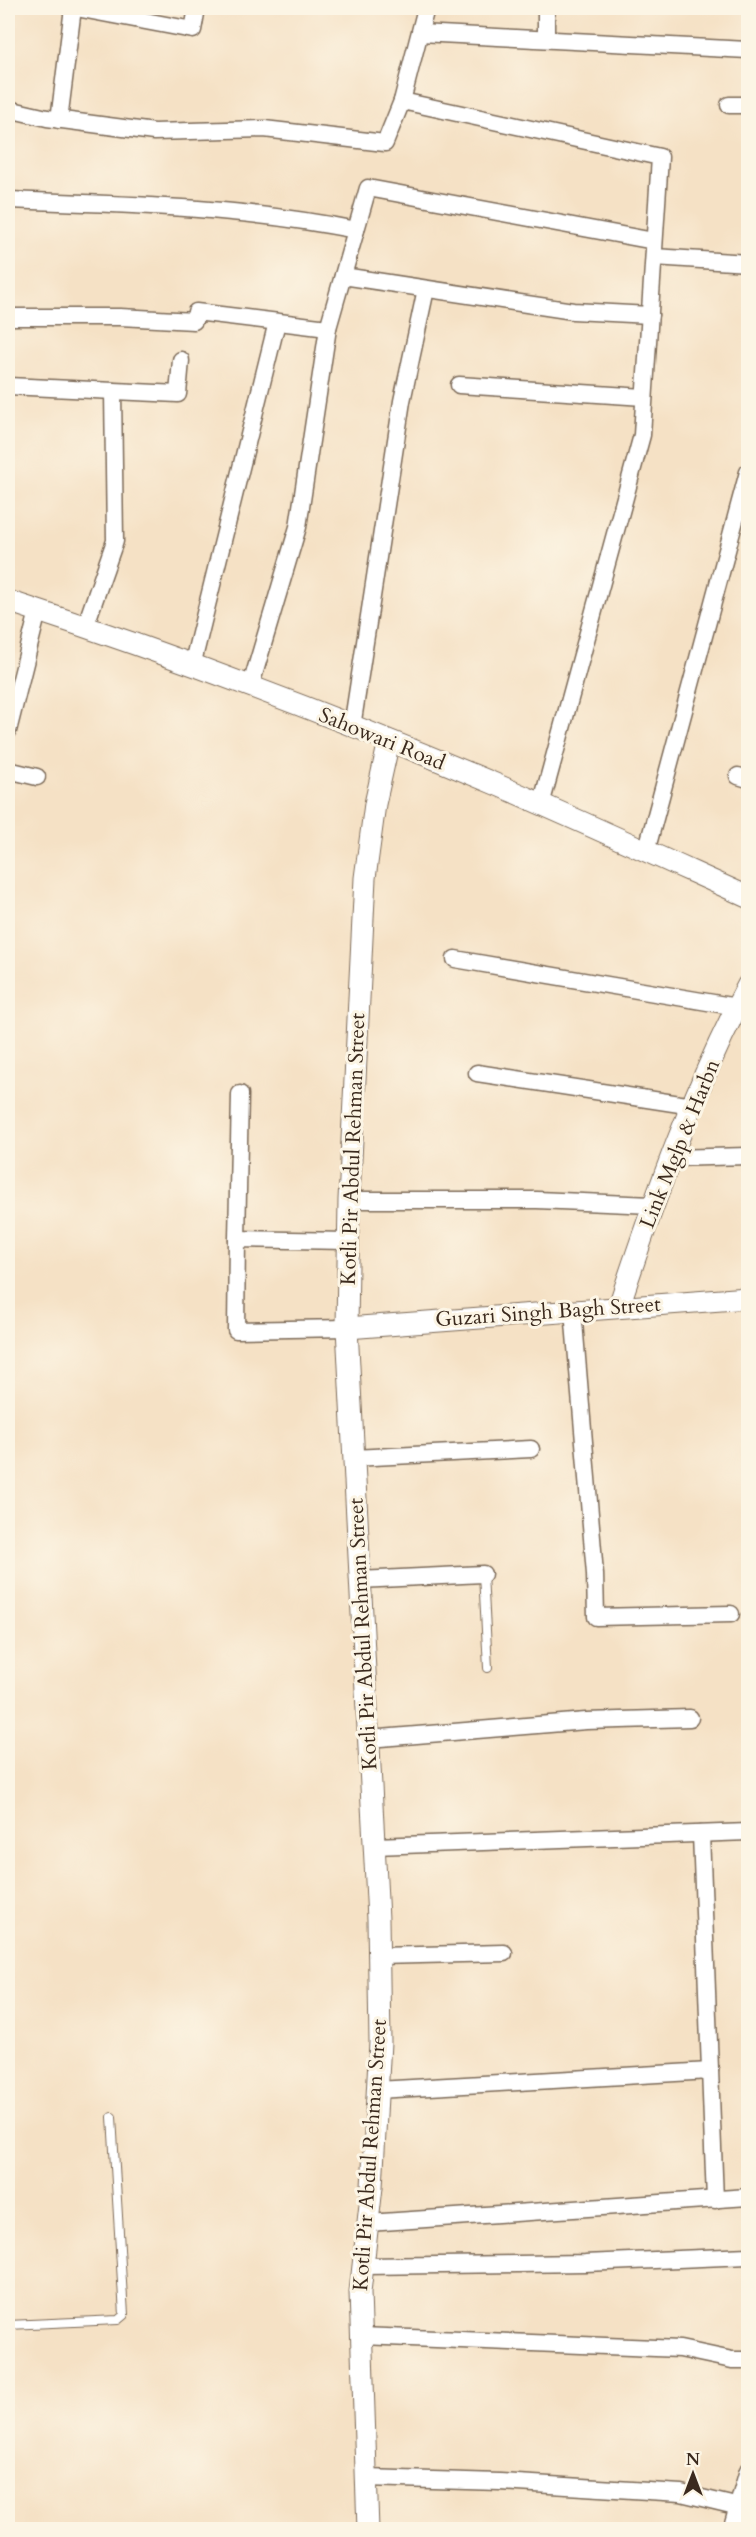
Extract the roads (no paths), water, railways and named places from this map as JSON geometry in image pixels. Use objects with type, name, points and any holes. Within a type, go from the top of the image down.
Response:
[{"type":"street","points":[[59,120],[75,8],[193,30],[197,8]]},
{"type":"street","points":[[8,109],[59,120],[154,132],[264,129],[385,143],[402,101],[426,8]]},
{"type":"street","points":[[546,8],[546,39]]},
{"type":"street","points":[[420,33],[748,50]]},
{"type":"street","points":[[402,101],[660,157],[642,435],[541,805]]},
{"type":"street","points":[[729,105],[748,105]]},
{"type":"street","points":[[250,688],[298,527],[328,328],[368,188],[654,249],[748,263]]},
{"type":"street","points":[[8,200],[118,204],[307,220],[356,230]]},
{"type":"street","points":[[343,276],[573,311],[650,315]]},
{"type":"street","points":[[352,727],[402,401],[426,289]]},
{"type":"street","points":[[8,317],[120,317],[194,321],[196,312],[328,328]]},
{"type":"street","points":[[192,666],[277,322]]},
{"type":"street","points":[[8,386],[178,394],[181,360]]},
{"type":"street","points":[[459,384],[644,397]]},
{"type":"street","points":[[86,627],[115,542],[113,391]]},
{"type":"street","points":[[646,852],[748,472]]},
{"type":"street","name":"Sahowari Road","points":[[8,601],[86,627],[389,741],[541,805],[748,897]]},
{"type":"street","points":[[8,731],[38,611]]},
{"type":"street","name":"Kotli Pir Abdul Rehman Street","points":[[368,2529],[360,2292],[368,2223],[380,2042],[375,1846],[347,1328],[348,1241],[365,878],[375,804],[389,741]]},
{"type":"street","points":[[8,770],[37,777]]},
{"type":"street","points":[[455,959],[737,1007]]},
{"type":"street","name":"Link Mglp & Harbn","points":[[619,1306],[652,1205],[693,1106],[748,986]]},
{"type":"street","points":[[477,1073],[693,1106]]},
{"type":"street","points":[[240,1094],[236,1330],[347,1328]]},
{"type":"street","points":[[671,1158],[748,1156]]},
{"type":"street","points":[[349,1200],[537,1200],[652,1205]]},
{"type":"street","points":[[237,1239],[348,1241]]},
{"type":"street","name":"Guzari Singh Bagh Street","points":[[347,1328],[748,1298]]},
{"type":"street","points":[[573,1310],[595,1574],[596,1617],[731,1614]]},
{"type":"street","points":[[353,1458],[531,1449]]},
{"type":"street","points":[[359,1580],[483,1574]]},
{"type":"street","points":[[368,1739],[586,1721],[690,1718]]},
{"type":"street","points":[[375,1846],[748,1832]]},
{"type":"street","points":[[701,1834],[715,2200]]},
{"type":"street","points":[[378,1956],[504,1953]]},
{"type":"street","points":[[377,2090],[710,2071]]},
{"type":"street","points":[[368,2223],[748,2197]]},
{"type":"street","points":[[363,2266],[585,2263],[748,2256]]},
{"type":"street","points":[[361,2336],[680,2349],[732,2360],[748,2360]]},
{"type":"street","points":[[731,2529],[743,2508],[748,2470]]},
{"type":"street","points":[[366,2478],[500,2482],[681,2493],[743,2508]]},
{"type":"lane","points":[[483,1574],[488,1668]]},
{"type":"lane","points":[[8,2325],[118,2320],[124,2315],[112,2117]]}]
